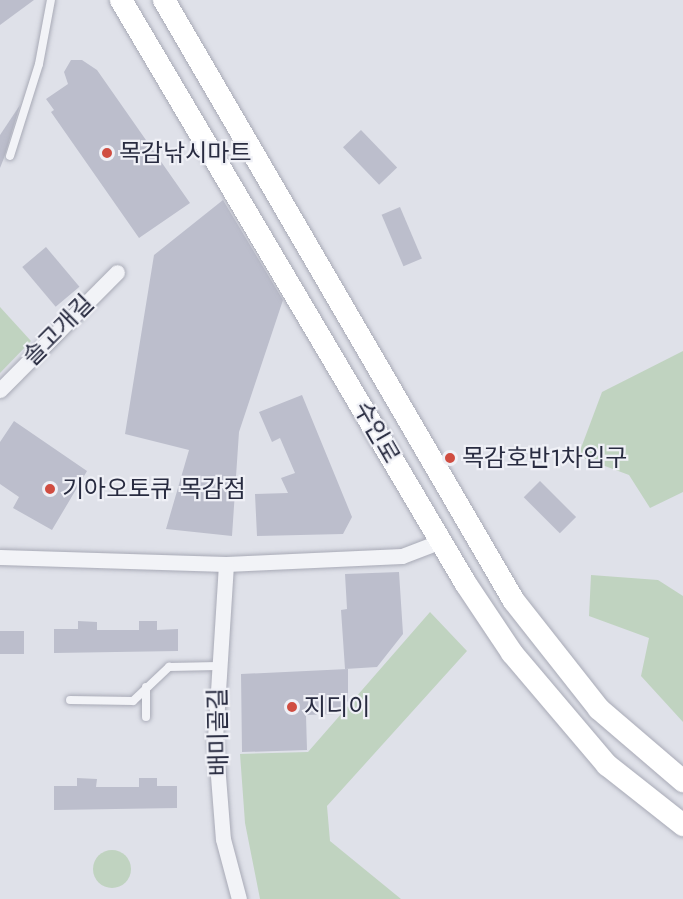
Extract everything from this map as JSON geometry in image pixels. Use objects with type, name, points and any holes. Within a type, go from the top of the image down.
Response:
[{"type":"main road","name":"수인로","points":[[121,0],[441,541],[512,653],[556,708],[607,765],[683,825]]},
{"type":"main road","name":"수인로","points":[[164,0],[514,602],[599,709],[683,781]]},
{"type":"street","name":"솔고개길","points":[[0,390],[117,272]]},
{"type":"street","points":[[0,557],[226,564],[402,556],[441,541]]},
{"type":"street","name":"배미골길","points":[[226,564],[214,738],[222,828],[239,899]]},
{"type":"lane","points":[[10,156],[39,64],[51,0]]},
{"type":"lane","points":[[70,700],[133,701],[169,668],[218,666]]},
{"type":"lane","points":[[146,687],[146,717]]},
{"type":"green space","points":[[0,307],[31,341],[0,373]]},
{"type":"green space","points":[[683,351],[683,492],[650,508],[629,475],[578,456],[602,392]]},
{"type":"green space","points":[[591,575],[658,580],[683,596],[683,722],[641,676],[649,638],[589,616]]},
{"type":"green space","points":[[430,612],[467,651],[327,806],[330,841],[401,899],[260,899],[245,823],[240,754],[308,752]]},
{"type":"green space","points":[[112,850],[126,855],[131,869],[126,883],[112,888],[98,883],[93,869],[98,855]]},
{"type":"building","points":[[0,0],[34,0],[0,25]]},
{"type":"building","points":[[71,60],[82,60],[97,70],[190,203],[139,238],[51,112],[54,110],[46,99],[68,84],[64,72]]},
{"type":"building","points":[[20,105],[4,158],[0,168],[0,135]]},
{"type":"building","points":[[361,130],[397,167],[379,185],[343,147]]},
{"type":"building","points":[[223,200],[283,300],[239,432],[232,536],[166,529],[189,450],[125,434],[154,255]]},
{"type":"building","points":[[400,207],[422,259],[403,266],[382,215]]},
{"type":"building","points":[[46,247],[79,287],[56,307],[22,267]]},
{"type":"building","points":[[302,395],[352,517],[343,534],[257,536],[255,494],[288,493],[281,478],[295,473],[280,438],[272,442],[259,412]]},
{"type":"building","points":[[14,421],[87,471],[52,530],[13,508],[19,497],[0,484],[0,442]]},
{"type":"building","points":[[540,481],[576,517],[560,533],[524,497]]},
{"type":"building","points":[[399,572],[403,634],[377,667],[345,669],[341,610],[347,609],[345,574]]},
{"type":"building","points":[[78,621],[97,622],[97,630],[139,630],[139,621],[157,621],[157,630],[178,629],[178,651],[54,653],[54,629],[78,629]]},
{"type":"building","points":[[0,631],[24,631],[24,654],[0,654]]},
{"type":"building","name":"지디이","points":[[348,669],[348,701],[336,714],[306,715],[307,750],[242,752],[241,674]]},
{"type":"building","points":[[77,778],[97,779],[96,787],[139,787],[139,778],[157,778],[157,786],[177,786],[177,808],[54,810],[54,786],[77,786]]},
{"type":"place","name":"목감낚시마트","points":[[107,153]]},
{"type":"place","name":"목감호반1차입구","points":[[450,458]]},
{"type":"place","name":"기아오토큐 목감점","points":[[50,489]]},
{"type":"place","name":"지디이","points":[[292,707]]}]
